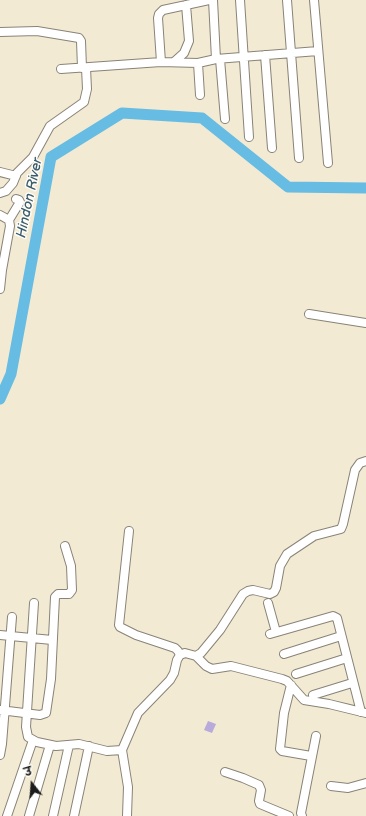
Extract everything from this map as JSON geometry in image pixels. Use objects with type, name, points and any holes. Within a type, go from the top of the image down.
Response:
[{"type":"street","points":[[161,62],[159,14],[163,10],[209,0]]},
{"type":"street","points":[[213,0],[225,119]]},
{"type":"street","points":[[240,0],[249,137]]},
{"type":"street","points":[[287,0],[299,158]]},
{"type":"street","points":[[314,0],[328,164]]},
{"type":"street","points":[[174,62],[184,53],[189,41],[186,5]]},
{"type":"street","points":[[0,32],[37,31],[79,38],[82,44],[87,90],[84,102],[50,126],[33,157],[20,170],[6,191],[0,193]]},
{"type":"street","points":[[61,69],[161,62],[198,62],[243,56],[318,50]]},
{"type":"street","points":[[265,55],[272,148]]},
{"type":"street","points":[[198,62],[200,95]]},
{"type":"street","points":[[0,172],[16,176]]},
{"type":"street","points":[[0,289],[1,269],[10,220],[20,202],[16,199]]},
{"type":"street","points":[[0,215],[10,220]]},
{"type":"street","points":[[309,314],[366,323]]},
{"type":"street","points":[[196,656],[201,653],[220,630],[243,594],[253,590],[270,594],[274,592],[280,566],[287,554],[314,536],[341,529],[347,510],[355,470],[360,463],[366,461]]},
{"type":"street","points":[[129,531],[119,625],[120,627],[136,635],[175,648],[180,655]]},
{"type":"street","points":[[2,710],[40,715],[46,714],[47,712],[51,679],[55,597],[58,594],[69,594],[72,590],[71,566],[65,546]]},
{"type":"street","points":[[34,603],[26,733],[32,740],[50,745],[56,746],[79,744],[107,751],[122,750]]},
{"type":"street","points":[[268,603],[273,633],[333,616],[337,618],[352,683],[363,713]]},
{"type":"street","points":[[0,753],[2,710],[12,617]]},
{"type":"street","points":[[0,635],[52,640]]},
{"type":"street","points":[[284,654],[341,636]]},
{"type":"street","points":[[127,816],[128,787],[122,750],[138,713],[170,680],[174,673],[176,660],[180,655],[185,653],[196,656],[206,666],[212,669],[231,666],[282,679],[291,685],[304,700],[363,713]]},
{"type":"street","points":[[296,674],[347,658]]},
{"type":"street","points":[[313,694],[352,683]]},
{"type":"street","points":[[291,685],[284,713],[280,749],[282,751],[311,756]]},
{"type":"street","points":[[302,816],[301,813],[316,736]]},
{"type":"street","points":[[7,816],[32,740]]},
{"type":"street","points":[[29,816],[50,745]]},
{"type":"street","points":[[53,816],[69,745]]},
{"type":"street","points":[[74,816],[89,746]]},
{"type":"street","points":[[225,772],[259,785],[261,788],[260,804],[289,816]]},
{"type":"street","points":[[331,786],[348,788],[366,783]]},
{"type":"building","points":[[208,721],[216,724],[212,733],[204,730]]},
{"type":"waterway","name":"Hindon River","points":[[0,399],[11,374],[51,157],[122,113],[202,118],[288,187],[366,188]]}]
